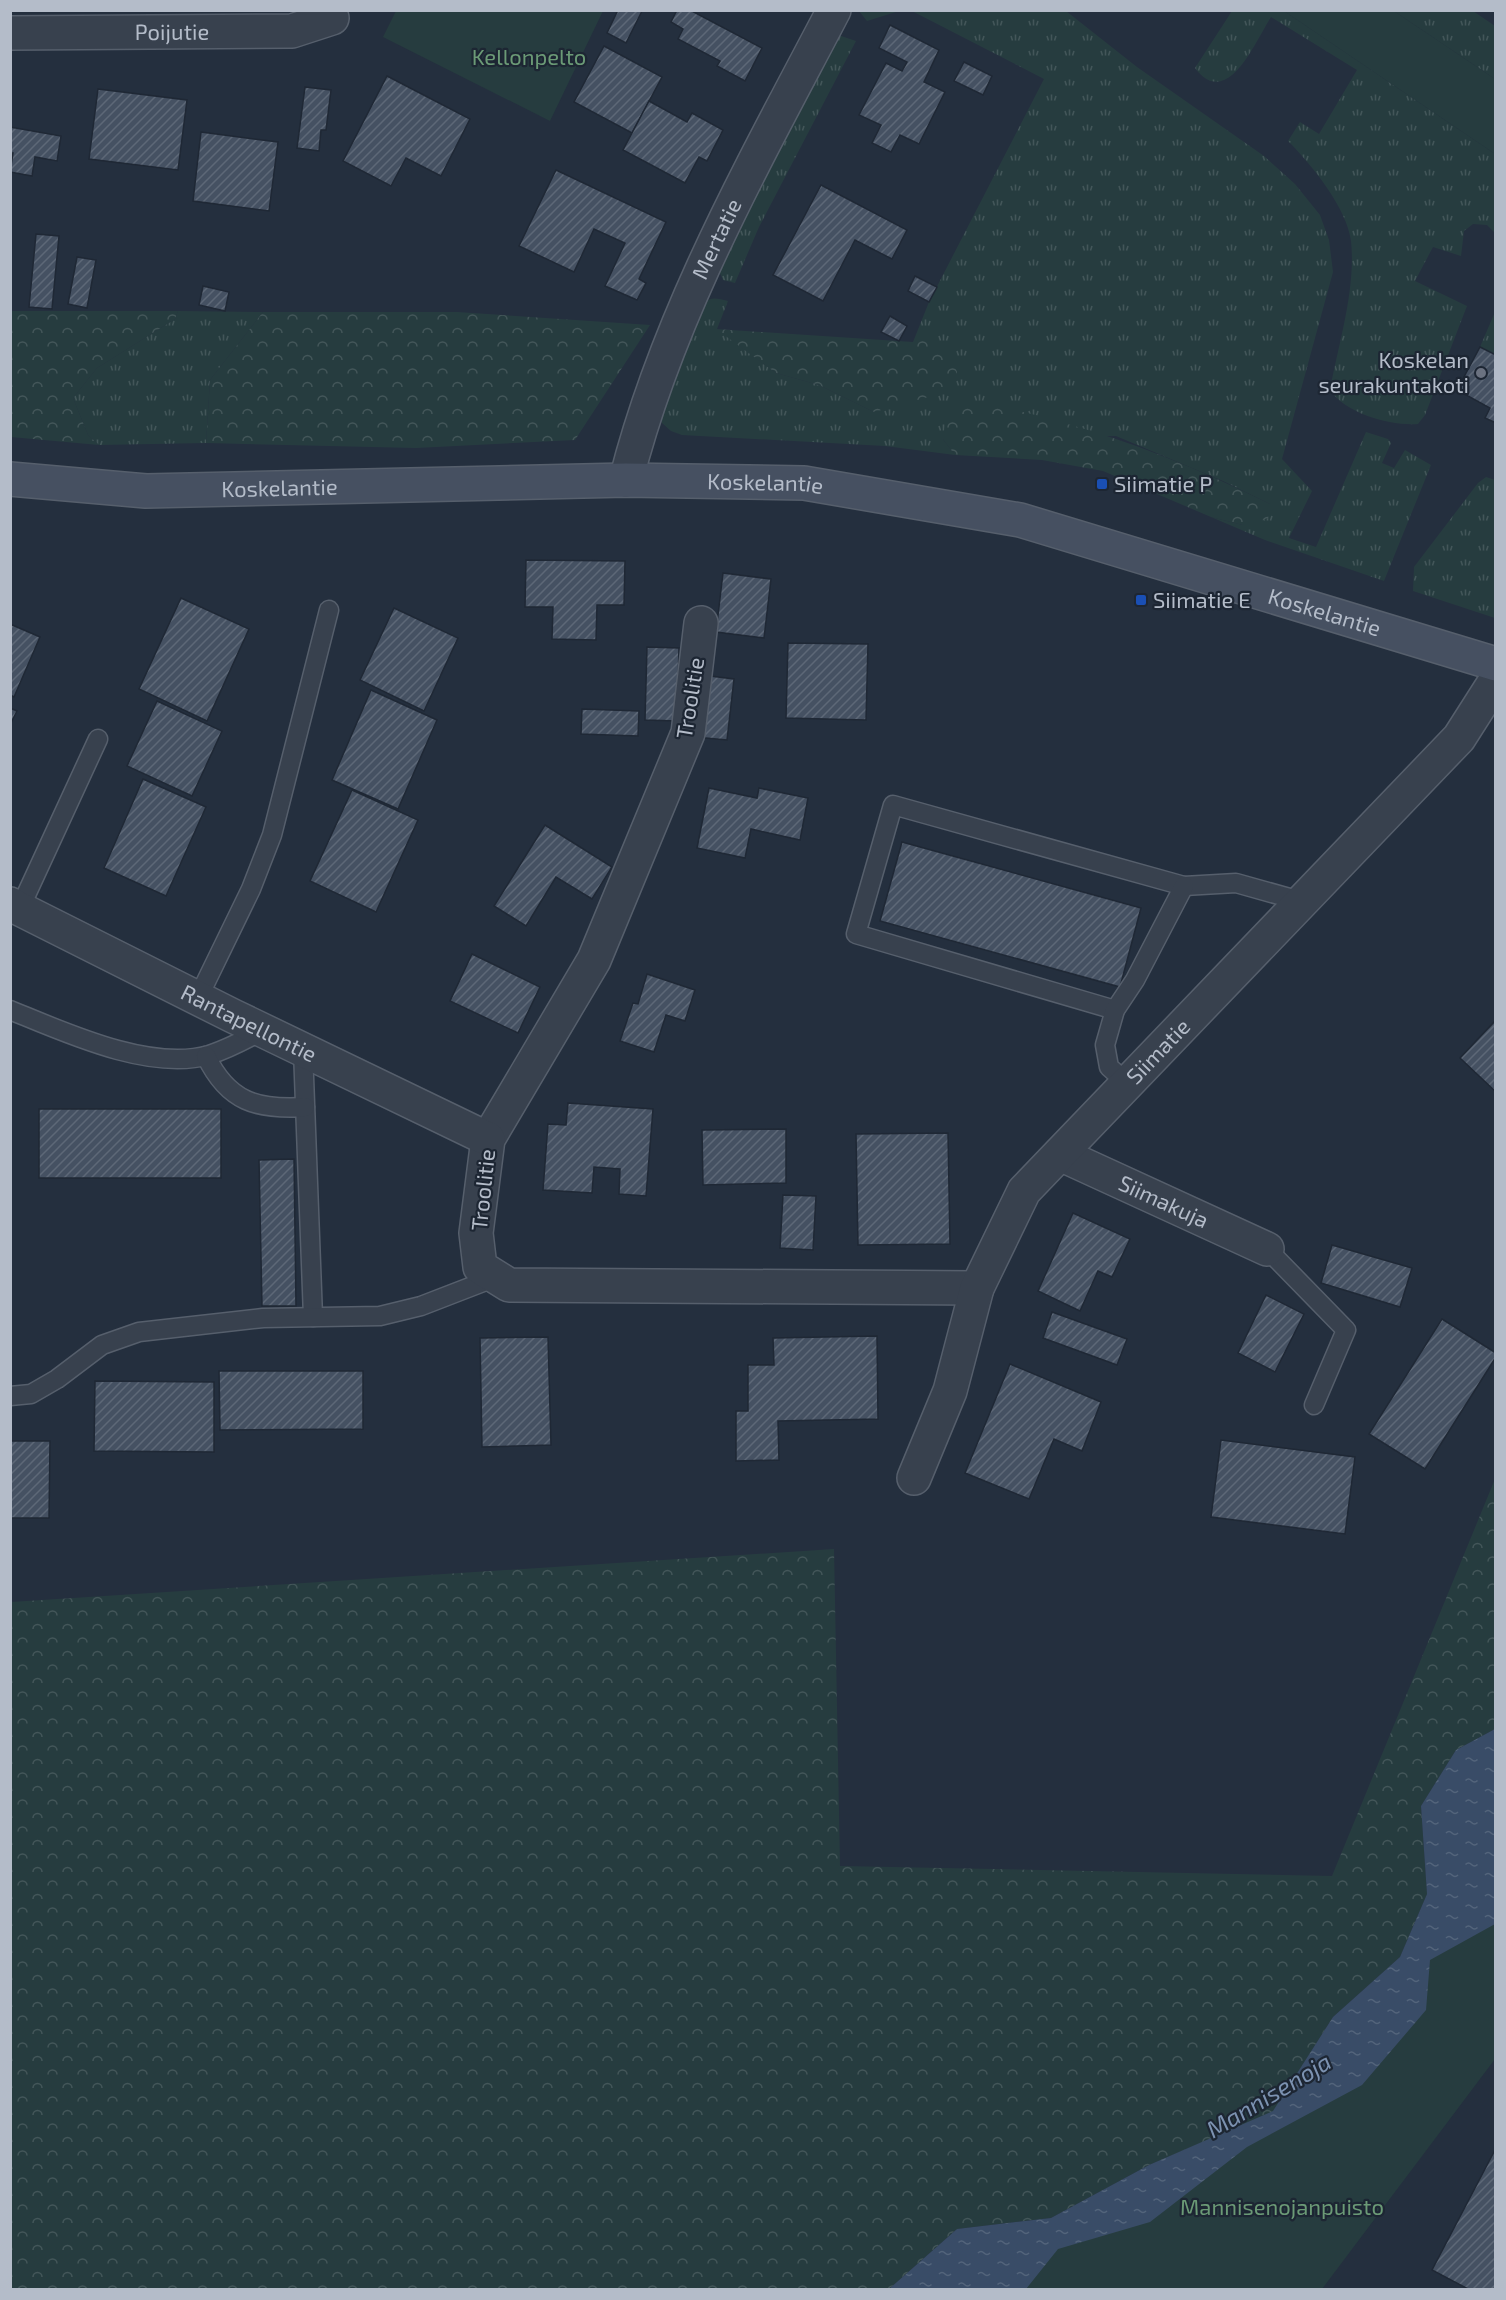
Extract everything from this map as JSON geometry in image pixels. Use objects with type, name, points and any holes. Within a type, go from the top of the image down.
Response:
[{"type":"main road","name":"Koskelantie","points":[[10,479],[146,491],[626,480],[804,483],[1020,520],[1496,664]]},
{"type":"street","name":"Mertatie","points":[[626,480],[637,436],[686,306],[765,141],[834,10]]},
{"type":"street","name":"Poijutie","points":[[10,33],[292,31],[332,18]]},
{"type":"street","name":"Troolitie","points":[[496,1277],[480,1267],[476,1233],[488,1139],[594,960],[688,733],[701,623]]},
{"type":"street","name":"Siimatie","points":[[914,1478],[950,1391],[977,1288],[1024,1191],[1459,738],[1496,680]]},
{"type":"street","name":"Rantapellontie","points":[[15,906],[303,1050],[488,1139]]},
{"type":"street","name":"Siimakuja","points":[[1060,1154],[1267,1249]]},
{"type":"street","points":[[496,1277],[509,1285],[977,1288]]},
{"type":"lane","points":[[198,998],[251,889],[272,835],[329,610]]},
{"type":"lane","points":[[15,906],[98,740]]},
{"type":"lane","points":[[1115,1010],[856,934],[893,805],[1184,886],[1236,883],[1304,902]]},
{"type":"lane","points":[[1128,1084],[1109,1067],[1105,1045],[1115,1010],[1135,980],[1184,886]]},
{"type":"lane","points":[[10,1010],[75,1036],[124,1052],[165,1058],[206,1056],[239,1044],[263,1030]]},
{"type":"lane","points":[[303,1050],[313,1317]]},
{"type":"lane","points":[[206,1056],[216,1077],[230,1091],[251,1103],[277,1109],[305,1107]]},
{"type":"lane","points":[[1267,1249],[1346,1330],[1314,1405]]},
{"type":"lane","points":[[10,1396],[31,1394],[57,1379],[102,1345],[139,1332],[263,1318],[380,1316],[421,1306],[496,1277]]},
{"type":"green space","name":"Kellonpelto","points":[[396,10],[603,11],[550,121],[383,37]]},
{"type":"green space","points":[[859,11],[899,11],[867,21]]},
{"type":"green space","points":[[912,11],[1066,11],[1137,67],[1264,156],[1295,184],[1320,215],[1329,240],[1333,272],[1282,459],[1312,491],[1289,538],[1316,547],[1366,432],[1388,439],[1391,443],[1382,463],[1394,468],[1405,450],[1431,465],[1384,581],[1265,540],[1211,517],[1243,525],[1270,504],[1223,481],[1116,436],[942,438],[955,455],[885,446],[682,435],[671,431],[662,423],[662,413],[700,310],[708,300],[715,298],[728,301],[717,329],[776,373],[819,385],[874,412],[913,342],[929,302],[1044,79]]},
{"type":"green space","points":[[1232,11],[1284,11],[1495,154],[1495,233],[1487,225],[1473,224],[1464,231],[1461,256],[1433,247],[1415,281],[1467,306],[1425,415],[1418,424],[1395,423],[1370,417],[1347,406],[1330,390],[1349,297],[1351,241],[1343,215],[1327,187],[1288,141],[1300,122],[1319,134],[1357,70],[1271,17],[1239,68],[1229,77],[1218,82],[1207,79],[1195,68]]},
{"type":"green space","points":[[1284,11],[1394,11],[1495,79],[1495,154]]},
{"type":"green space","points":[[1394,11],[1473,11],[1495,26],[1495,79]]},
{"type":"green space","points":[[841,36],[856,41],[759,227],[735,283],[723,280],[719,271],[737,229],[836,39]]},
{"type":"green space","points":[[10,311],[178,311],[175,319],[97,368],[73,398],[88,435],[99,445],[11,437]]},
{"type":"green space","points":[[178,311],[263,312],[210,380],[206,443],[99,445],[88,435],[73,398],[97,368],[175,319]]},
{"type":"green space","points":[[263,312],[457,312],[650,325],[575,440],[416,448],[206,443],[210,380]]},
{"type":"green space","points":[[1495,312],[1495,355],[1480,347]]},
{"type":"green space","points":[[716,329],[913,342],[930,334],[951,354],[957,372],[950,391],[874,412],[819,385],[776,373]]},
{"type":"green space","points":[[963,403],[1022,412],[1112,438],[1218,479],[1270,504],[1272,511],[1267,519],[1243,525],[1211,517],[1103,471],[1042,460],[955,455],[942,438],[948,415]]},
{"type":"green space","points":[[1486,477],[1495,480],[1495,618],[1413,591],[1414,567],[1478,483]]},
{"type":"green space","points":[[1495,1479],[1495,1729],[1456,1750],[1421,1806],[1427,1894],[1400,1957],[1333,2017],[1273,2112],[1149,2165],[1051,2218],[957,2229],[889,2289],[11,2290],[11,1602],[834,1549],[840,1866],[1332,1876]]},
{"type":"green space","name":"Mannisenojanpuisto","points":[[1495,1791],[1495,2059],[1322,2289],[924,2290],[1150,2192],[1365,2062]]},
{"type":"water","points":[[1495,1729],[1495,1924],[1430,1960],[1426,2010],[1362,2085],[1247,2147],[1150,2222],[1058,2249],[1026,2289],[889,2289],[957,2229],[1051,2218],[1149,2165],[1273,2111],[1333,2017],[1400,1957],[1427,1894],[1421,1806],[1456,1750]]},
{"type":"building","points":[[618,10],[642,11],[626,43],[607,33]]},
{"type":"building","points":[[677,10],[690,10],[762,48],[745,81],[717,66],[720,61],[678,39],[683,29],[671,22]]},
{"type":"building","points":[[890,25],[939,50],[924,82],[945,92],[919,144],[900,135],[891,152],[872,143],[881,125],[859,115],[886,63],[902,71],[907,62],[879,48]]},
{"type":"building","points":[[604,46],[662,77],[632,133],[574,102]]},
{"type":"building","points":[[964,62],[992,76],[983,95],[954,81]]},
{"type":"building","points":[[387,76],[470,119],[441,176],[406,158],[391,186],[343,161]]},
{"type":"building","points":[[305,87],[331,90],[326,130],[321,130],[319,151],[297,148]]},
{"type":"building","points":[[98,89],[187,100],[178,170],[89,159]]},
{"type":"building","points":[[649,101],[687,122],[692,113],[723,130],[707,161],[699,157],[685,183],[623,150]]},
{"type":"building","points":[[10,127],[61,136],[57,161],[35,157],[32,176],[10,172],[13,153],[10,153]]},
{"type":"building","points":[[201,132],[278,142],[269,211],[193,201]]},
{"type":"building","points":[[556,170],[666,222],[639,279],[646,283],[637,300],[605,286],[625,243],[594,229],[574,272],[519,246]]},
{"type":"building","points":[[821,185],[907,230],[892,259],[855,240],[823,301],[773,275]]},
{"type":"building","points":[[36,234],[59,236],[52,309],[29,307]]},
{"type":"building","points":[[77,257],[96,260],[87,308],[68,304]]},
{"type":"building","points":[[915,276],[937,287],[929,302],[908,291]]},
{"type":"building","points":[[203,286],[229,292],[225,311],[199,305]]},
{"type":"building","points":[[890,316],[907,326],[899,341],[881,332]]},
{"type":"building","name":"Koskelan seurakuntakoti","points":[[1480,347],[1496,355],[1496,423],[1485,418],[1490,408],[1457,390]]},
{"type":"building","points":[[526,560],[625,561],[624,605],[597,605],[596,640],[552,639],[553,607],[525,607]]},
{"type":"building","points":[[723,573],[771,579],[764,638],[716,632]]},
{"type":"building","points":[[181,598],[249,629],[207,721],[139,689]]},
{"type":"building","points":[[394,608],[458,638],[424,711],[360,680]]},
{"type":"building","points":[[10,624],[40,637],[14,697],[10,695]]},
{"type":"building","points":[[788,643],[868,644],[866,720],[786,718]]},
{"type":"building","points":[[647,647],[679,648],[677,721],[645,720]]},
{"type":"building","points":[[702,675],[734,679],[727,740],[695,737]]},
{"type":"building","points":[[371,690],[437,720],[398,809],[332,780]]},
{"type":"building","points":[[157,701],[222,731],[192,796],[127,766]]},
{"type":"building","points":[[10,708],[17,711],[10,725]]},
{"type":"building","points":[[582,709],[639,711],[638,736],[581,734]]},
{"type":"building","points":[[143,779],[206,807],[166,896],[104,868]]},
{"type":"building","points":[[709,788],[757,798],[759,788],[808,798],[800,840],[751,829],[745,858],[697,848]]},
{"type":"building","points":[[352,790],[418,820],[376,912],[310,881]]},
{"type":"building","points":[[545,825],[612,867],[592,899],[556,877],[526,926],[494,906]]},
{"type":"building","points":[[902,842],[1141,908],[1120,987],[880,921]]},
{"type":"building","points":[[472,954],[540,987],[518,1033],[450,1001]]},
{"type":"building","points":[[647,974],[695,990],[685,1021],[666,1015],[654,1052],[620,1041],[633,1003],[638,1004]]},
{"type":"building","points":[[1496,1020],[1496,1092],[1460,1058]]},
{"type":"building","points":[[568,1103],[653,1109],[646,1196],[619,1194],[620,1169],[594,1167],[592,1193],[543,1190],[548,1124],[566,1125]]},
{"type":"building","points":[[39,1109],[221,1109],[221,1178],[39,1178]]},
{"type":"building","points":[[786,1129],[786,1183],[703,1185],[702,1130]]},
{"type":"building","points":[[948,1133],[950,1244],[858,1245],[856,1134]]},
{"type":"building","points":[[294,1159],[296,1306],[262,1306],[259,1160]]},
{"type":"building","points":[[783,1195],[816,1196],[813,1250],[780,1248]]},
{"type":"building","points":[[1073,1213],[1130,1239],[1112,1277],[1098,1271],[1080,1311],[1038,1291]]},
{"type":"building","points":[[1332,1245],[1412,1268],[1400,1307],[1321,1283]]},
{"type":"building","points":[[1266,1295],[1304,1314],[1275,1372],[1238,1353]]},
{"type":"building","points":[[1052,1312],[1127,1339],[1117,1365],[1043,1338]]},
{"type":"building","points":[[1442,1319],[1496,1353],[1496,1357],[1425,1469],[1369,1434]]},
{"type":"building","points":[[877,1336],[878,1419],[778,1421],[779,1460],[736,1461],[736,1411],[748,1411],[748,1365],[774,1365],[773,1338]]},
{"type":"building","points":[[548,1337],[551,1445],[482,1447],[480,1338]]},
{"type":"building","points":[[1010,1364],[1101,1402],[1082,1451],[1054,1439],[1029,1499],[965,1473]]},
{"type":"building","points":[[219,1371],[363,1371],[363,1429],[220,1430]]},
{"type":"building","points":[[95,1381],[214,1382],[214,1452],[94,1451]]},
{"type":"building","points":[[1221,1440],[1355,1457],[1345,1534],[1211,1517]]},
{"type":"building","points":[[10,1441],[50,1441],[49,1518],[10,1518]]},
{"type":"building","points":[[1496,2148],[1496,2290],[1470,2290],[1432,2270]]},
{"type":"place","name":"Koskelan seurakuntakoti","points":[[1481,373]]},
{"type":"place","name":"Siimatie P","points":[[1102,484]]},
{"type":"place","name":"Siimatie E","points":[[1141,600]]},
{"type":"water label","name":"Mannisenoja","points":[[1269,2096]]}]
